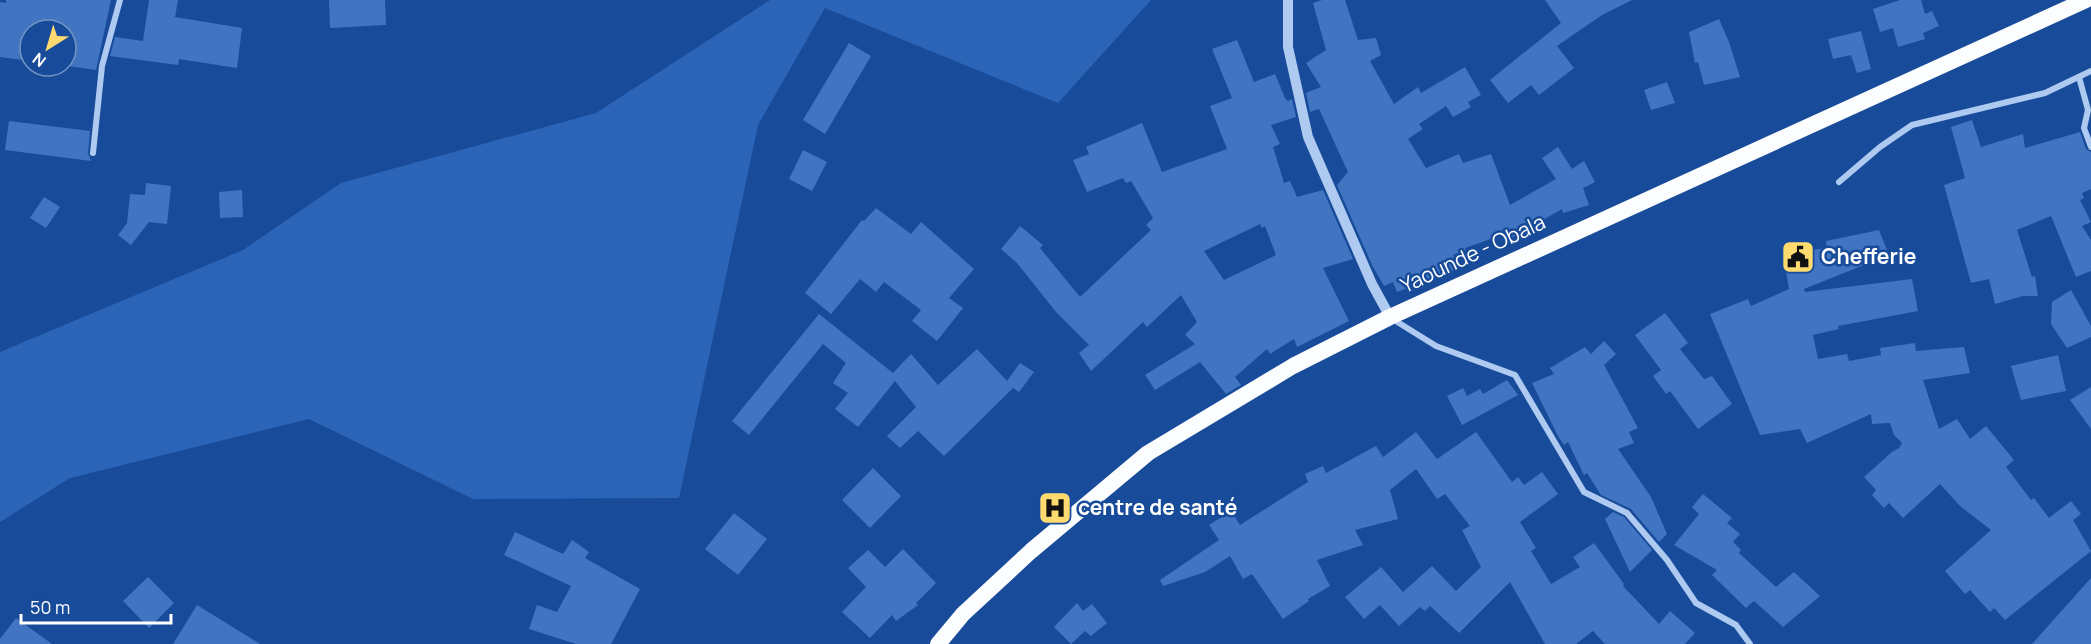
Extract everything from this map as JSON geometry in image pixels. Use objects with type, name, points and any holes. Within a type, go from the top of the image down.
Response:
[{"type":"highway","name":"Yaounde - Obala","points":[[938,644],[963,614],[1031,551],[1148,453],[1293,366],[1390,317],[2086,0]]},
{"type":"street","points":[[93,153],[102,66],[120,0]]},
{"type":"street","points":[[1288,0],[1288,47],[1308,137],[1372,284],[1390,317],[1436,346],[1515,375],[1584,492],[1627,513],[1667,560],[1696,603],[1736,625],[1750,644]]},
{"type":"street","points":[[1839,182],[1880,147],[1912,125],[2045,93],[2091,71]]},
{"type":"street","points":[[2079,76],[2088,110],[2084,128],[2091,147]]},
{"type":"shaded area","points":[[770,0],[1151,0],[1058,103],[825,8],[758,125],[679,498],[473,499],[309,419],[70,478],[0,522],[0,352],[243,250],[341,183],[596,113]]},
{"type":"building","points":[[6,0],[111,0],[96,70],[78,67],[78,18],[18,18],[18,59],[0,57],[0,2],[6,3]]},
{"type":"building","points":[[149,0],[178,0],[175,17],[242,28],[237,68],[179,59],[178,65],[110,56],[115,37],[143,41]]},
{"type":"building","points":[[329,0],[385,0],[386,25],[330,28]]},
{"type":"building","points":[[1322,0],[1345,0],[1358,40],[1376,38],[1381,55],[1370,61],[1394,104],[1418,87],[1421,93],[1465,67],[1481,95],[1468,102],[1471,107],[1453,117],[1446,106],[1419,124],[1423,129],[1408,139],[1426,168],[1459,154],[1463,163],[1491,154],[1510,205],[1556,179],[1542,158],[1558,147],[1572,169],[1584,161],[1595,182],[1583,188],[1589,205],[1563,213],[1562,209],[1508,240],[1505,234],[1465,248],[1466,250],[1453,255],[1459,268],[1429,280],[1397,292],[1393,282],[1384,286],[1372,265],[1337,185],[1348,172],[1319,109],[1310,112],[1306,93],[1321,87],[1306,63],[1326,50],[1313,3]]},
{"type":"building","points":[[1545,0],[1632,0],[1602,15],[1557,46],[1574,68],[1539,95],[1531,85],[1508,103],[1490,80],[1561,23]]},
{"type":"building","points":[[1900,0],[1921,0],[1925,14],[1932,11],[1939,26],[1923,33],[1925,39],[1898,47],[1893,28],[1880,32],[1873,9]]},
{"type":"building","points":[[1719,19],[1740,77],[1704,85],[1698,62],[1695,63],[1689,32]]},
{"type":"building","points":[[1861,31],[1871,69],[1857,73],[1851,55],[1833,59],[1828,39]]},
{"type":"building","points":[[1237,40],[1254,82],[1275,74],[1285,98],[1288,101],[1292,99],[1296,117],[1271,125],[1280,144],[1273,147],[1284,183],[1290,181],[1297,197],[1323,190],[1353,259],[1323,268],[1349,321],[1297,347],[1294,339],[1270,354],[1267,349],[1235,377],[1241,385],[1226,394],[1200,362],[1155,390],[1145,375],[1195,344],[1185,335],[1197,322],[1181,295],[1147,327],[1143,322],[1091,371],[1079,353],[1089,345],[1056,312],[1017,263],[1001,249],[1020,226],[1043,245],[1040,248],[1080,297],[1151,230],[1146,225],[1153,218],[1131,181],[1126,183],[1123,178],[1087,192],[1073,160],[1089,154],[1086,147],[1142,123],[1162,172],[1227,149],[1210,106],[1232,98],[1212,49]],"holes":[[[1260,224],[1262,228],[1265,226],[1276,255],[1224,280],[1204,251]]]},
{"type":"building","points":[[849,43],[871,56],[825,134],[803,120]]},
{"type":"building","points":[[1667,82],[1675,103],[1651,110],[1644,90]]},
{"type":"building","points":[[1972,120],[1981,147],[2023,134],[2025,148],[2080,132],[2086,149],[2091,152],[2091,189],[2082,193],[2084,198],[2080,200],[2091,222],[2082,226],[2091,240],[2091,271],[2076,277],[2051,216],[2017,230],[2032,277],[2035,276],[2038,296],[2023,296],[1995,304],[1989,279],[1971,283],[1944,185],[1965,178],[1951,127]]},
{"type":"building","points":[[9,121],[90,131],[88,153],[91,161],[5,150]]},
{"type":"building","points":[[803,150],[827,162],[812,191],[789,179]]},
{"type":"building","points":[[146,183],[171,186],[167,224],[149,222],[131,245],[118,235],[127,223],[130,194],[145,195]]},
{"type":"building","points":[[242,190],[243,217],[220,218],[219,192]]},
{"type":"building","points":[[44,197],[60,207],[46,228],[30,218]]},
{"type":"building","points":[[876,208],[911,234],[921,222],[974,269],[949,298],[963,308],[937,341],[912,321],[921,310],[884,282],[876,292],[860,279],[831,314],[805,293],[862,220],[864,221]]},
{"type":"building","points":[[1879,230],[1889,255],[1804,289],[1805,292],[1912,279],[1918,311],[1838,326],[1839,329],[1813,335],[1818,359],[1847,354],[1849,361],[1881,355],[1880,348],[1915,343],[1916,351],[1964,347],[1970,373],[1923,380],[1939,429],[1957,419],[1970,439],[1986,426],[2014,460],[2006,467],[2031,500],[2034,498],[2049,518],[2071,501],[2081,514],[2073,520],[2091,551],[2005,620],[1994,608],[1990,612],[1970,590],[1965,594],[1945,571],[1991,530],[1960,506],[1940,484],[1903,518],[1889,503],[1884,508],[1872,495],[1876,490],[1864,477],[1902,443],[1894,435],[1890,423],[1872,424],[1871,414],[1807,443],[1800,429],[1760,435],[1710,314],[1748,299],[1751,306],[1789,289],[1783,254],[1827,248],[1826,241]]},
{"type":"building","points":[[2071,290],[2091,326],[2091,337],[2067,348],[2051,324],[2052,302]]},
{"type":"building","points":[[1665,313],[1688,343],[1680,349],[1704,379],[1712,376],[1732,404],[1698,429],[1670,391],[1666,394],[1653,376],[1661,370],[1635,335]]},
{"type":"building","points":[[819,314],[893,373],[911,354],[938,385],[977,349],[1007,381],[1020,363],[1034,372],[1019,392],[1013,388],[944,456],[918,431],[900,448],[887,436],[916,407],[895,381],[858,427],[835,409],[848,393],[833,383],[846,363],[823,344],[749,435],[732,421]]},
{"type":"building","points":[[1604,341],[1616,354],[1604,365],[1638,428],[1629,432],[1634,443],[1618,449],[1651,497],[1667,534],[1659,542],[1631,509],[1601,495],[1587,473],[1584,475],[1568,442],[1564,445],[1558,436],[1532,383],[1554,374],[1550,368],[1585,347],[1591,354]]},
{"type":"building","points":[[2058,355],[2066,391],[2021,400],[2011,366]]},
{"type":"building","points":[[1507,380],[1518,395],[1462,425],[1447,396],[1463,388],[1467,396],[1480,389],[1483,394]]},
{"type":"building","points":[[2091,387],[2091,429],[2070,400]]},
{"type":"building","points":[[1416,432],[1437,459],[1476,432],[1512,482],[1518,477],[1524,485],[1542,472],[1558,494],[1520,522],[1536,548],[1531,551],[1551,584],[1580,567],[1573,557],[1594,543],[1624,584],[1623,586],[1659,624],[1670,611],[1695,633],[1685,644],[1605,644],[1593,631],[1576,644],[1545,644],[1510,582],[1459,633],[1430,606],[1425,611],[1420,607],[1399,626],[1380,605],[1364,619],[1345,597],[1381,567],[1403,592],[1432,566],[1456,591],[1481,567],[1462,530],[1470,526],[1445,494],[1437,499],[1416,469],[1390,490],[1398,519],[1355,530],[1363,545],[1317,560],[1330,586],[1308,599],[1309,601],[1283,619],[1252,574],[1243,579],[1230,556],[1205,572],[1163,586],[1160,580],[1219,540],[1209,525],[1231,511],[1240,525],[1308,482],[1305,474],[1323,466],[1326,473],[1376,446],[1383,457]]},
{"type":"building","points":[[873,468],[901,496],[870,528],[842,500]]},
{"type":"building","points":[[1703,494],[1732,518],[1727,523],[1740,534],[1733,542],[1741,550],[1739,553],[1776,587],[1794,572],[1820,596],[1783,627],[1754,601],[1746,608],[1712,575],[1717,570],[1674,545],[1699,514],[1692,507]]},
{"type":"building","points":[[1613,512],[1624,517],[1652,550],[1630,572],[1605,519]]},
{"type":"building","points":[[734,513],[767,539],[738,575],[705,549]]},
{"type":"building","points":[[515,532],[563,554],[572,540],[589,552],[585,558],[640,589],[611,644],[576,644],[529,629],[537,605],[557,612],[571,586],[504,555]]},
{"type":"building","points":[[903,549],[936,583],[916,603],[918,605],[896,621],[892,615],[870,638],[842,612],[866,587],[848,568],[868,550],[885,567]]},
{"type":"building","points":[[148,577],[174,603],[149,628],[123,601]]},
{"type":"building","points":[[2091,578],[2091,644],[2032,644]]},
{"type":"building","points":[[1077,603],[1083,611],[1092,604],[1107,623],[1091,636],[1085,631],[1071,644],[1054,627]]},
{"type":"building","points":[[197,605],[260,644],[173,644]]},
{"type":"building","points":[[16,618],[52,644],[0,644],[0,639]]},
{"type":"place","name":"Chefferie","points":[[1798,257]]},
{"type":"place","name":"centre de santé","points":[[1055,508]]}]
